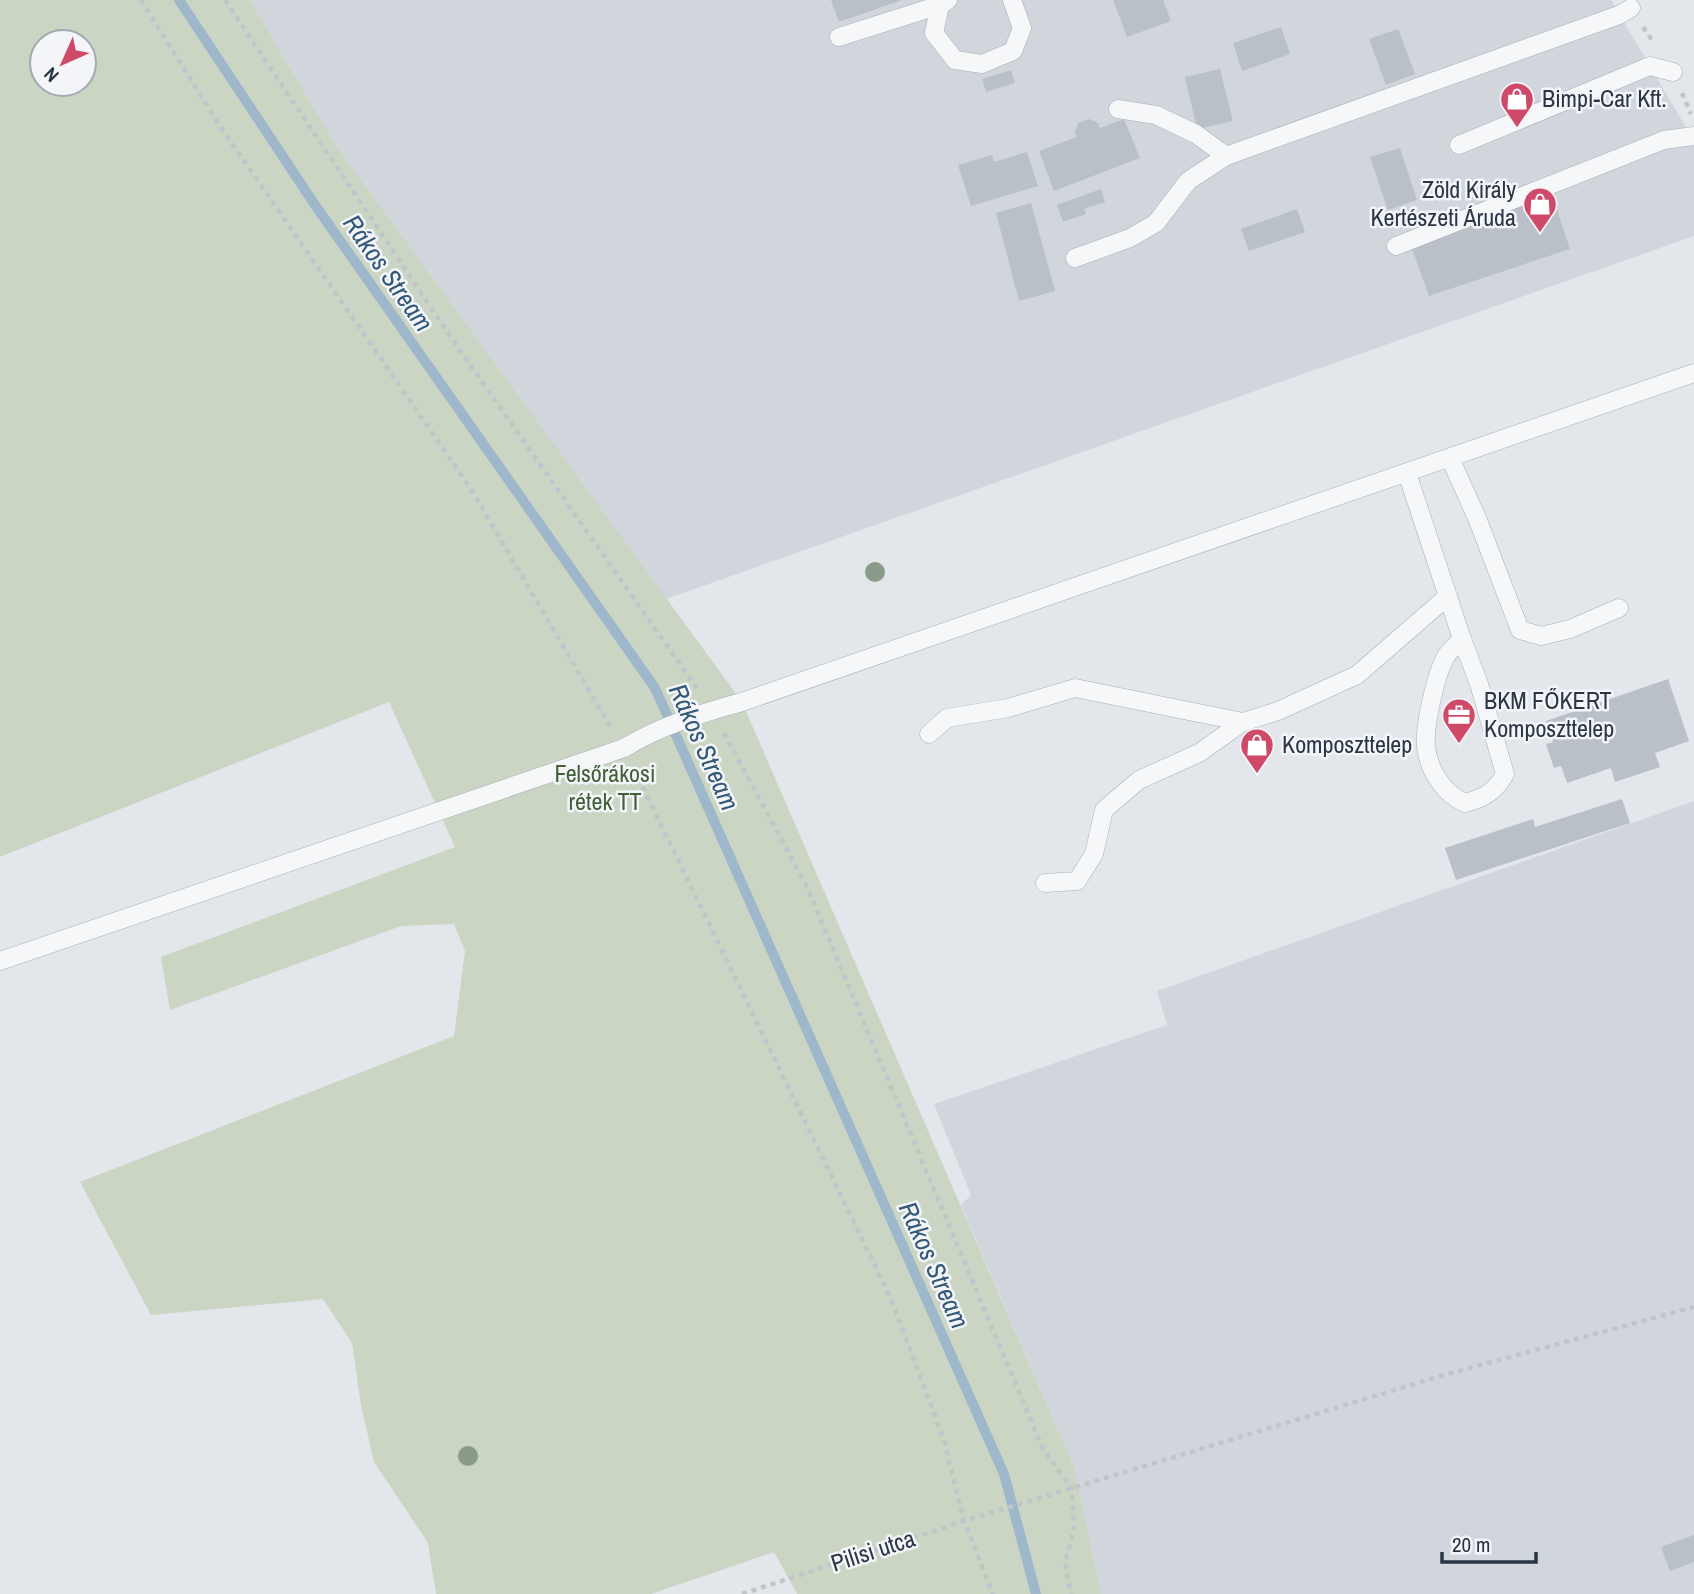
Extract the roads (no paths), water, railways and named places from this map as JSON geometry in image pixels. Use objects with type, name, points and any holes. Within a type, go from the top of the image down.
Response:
[{"type":"lane","points":[[944,3],[934,33],[955,61],[982,64],[1013,51],[1022,28],[1012,0]]},
{"type":"lane","points":[[839,37],[944,3]]},
{"type":"lane","points":[[1075,258],[1130,238],[1156,223],[1188,181],[1226,156],[1631,8]]},
{"type":"lane","points":[[1459,145],[1650,66],[1673,72]]},
{"type":"lane","points":[[1118,109],[1156,115],[1196,134],[1226,156]]},
{"type":"lane","points":[[1396,246],[1664,140],[1694,136]]},
{"type":"lane","points":[[0,961],[624,748],[645,735],[705,713],[1694,373]]},
{"type":"lane","points":[[1450,458],[1477,518],[1520,630],[1541,636],[1570,629],[1619,608]]},
{"type":"lane","points":[[1407,473],[1479,684],[1505,774],[1497,789],[1482,799],[1465,803],[1451,797],[1437,779],[1426,747],[1435,685],[1445,657],[1462,639]]},
{"type":"lane","points":[[1045,883],[1077,881],[1094,854],[1104,810],[1139,780],[1199,753],[1243,722],[1278,712],[1357,675],[1448,596]]},
{"type":"lane","points":[[929,734],[947,718],[1008,708],[1074,688],[1243,722]]},
{"type":"waterway","name":"Rákos Stream","points":[[179,0],[315,205],[655,688],[1004,1474],[1036,1594]]},
{"type":"place","name":"Bimpi-Car Kft.","points":[[1517,129]]},
{"type":"place","name":"Zöld Király Kertészeti Áruda","points":[[1540,234]]},
{"type":"place","name":"BKM FŐKERT Komposzttelep","points":[[1459,745]]},
{"type":"place","name":"Komposzttelep","points":[[1257,775]]},
{"type":"park label","name":"Felsőrákosi rétek TT","points":[[605,788]]}]
